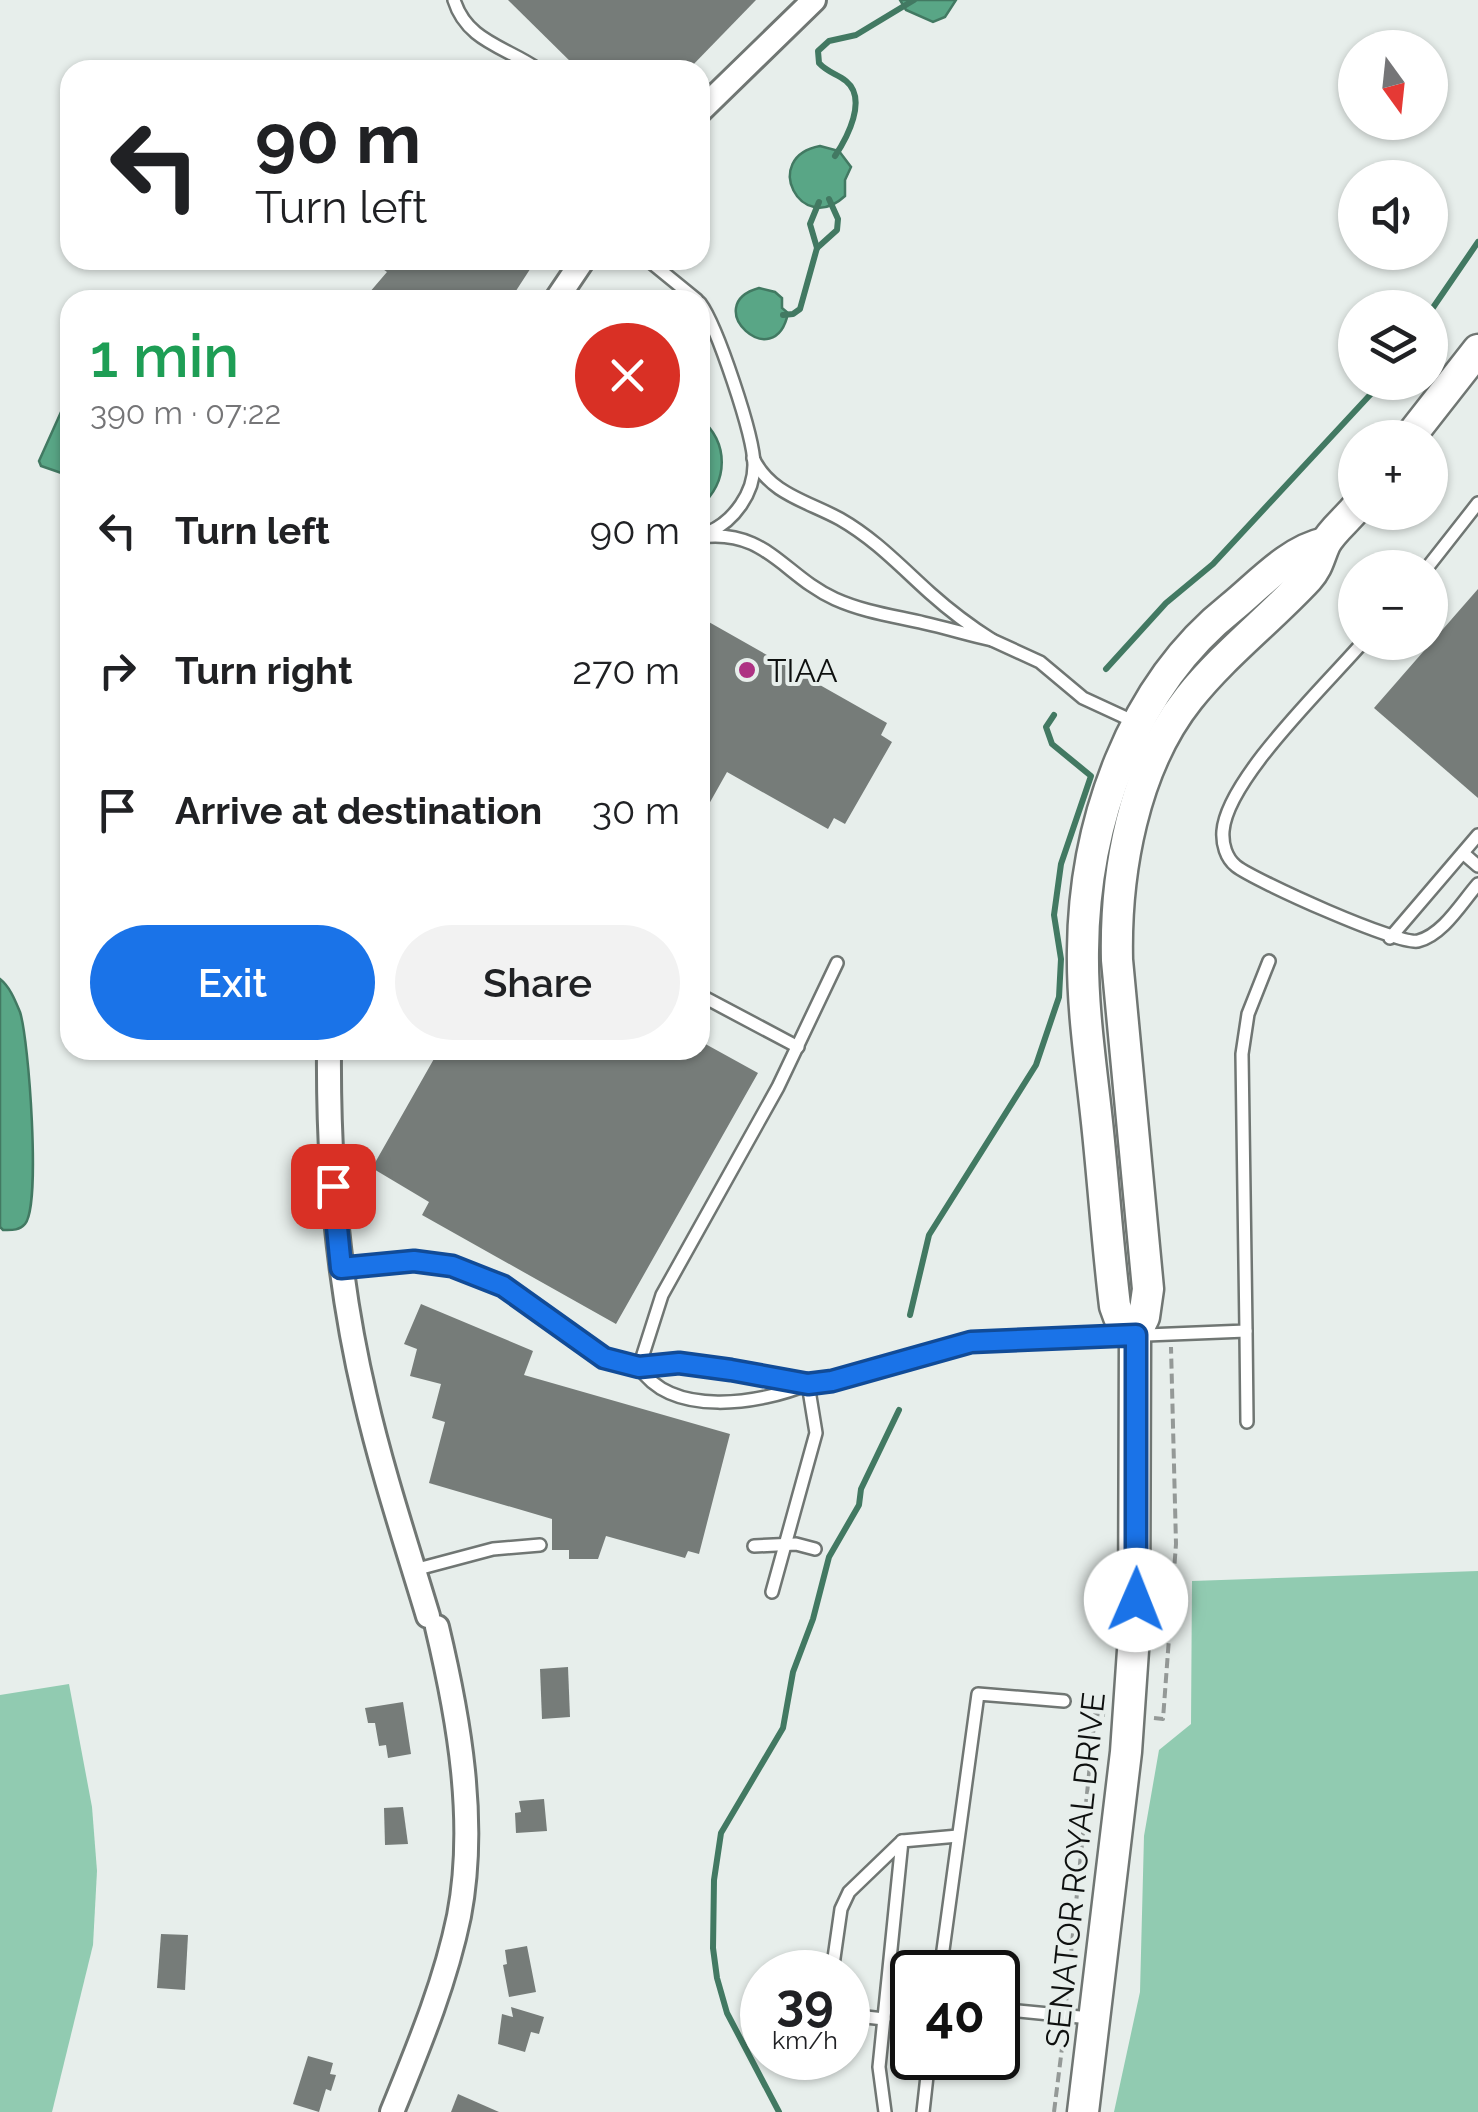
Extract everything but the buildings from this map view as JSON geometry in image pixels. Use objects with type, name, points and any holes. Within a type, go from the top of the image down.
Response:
[{"type":"street","points":[[710,101],[814,0]]},
{"type":"street","points":[[1424,420],[1478,350]]},
{"type":"street","points":[[1151,729],[1186,701],[1314,570],[1326,543],[1338,529]]},
{"type":"street","name":"SENATOR ROYAL DRIVE","points":[[1136,1335],[1127,1328],[1115,1306],[1084,985],[1084,906],[1095,843],[1151,729]]},
{"type":"street","name":"SENATOR ROYAL DRIVE","points":[[1083,2112],[1124,1772],[1134,1636],[1136,1335],[1144,1317],[1148,1289],[1118,974],[1117,923],[1121,876],[1151,729]]},
{"type":"street","points":[[329,1060],[334,1201],[341,1268],[365,1400],[432,1621],[462,1773],[466,1848],[462,1893],[443,1977],[392,2112]]},
{"type":"lane","points":[[454,0],[472,32],[521,60]]},
{"type":"lane","points":[[660,270],[684,290]]},
{"type":"lane","points":[[710,322],[721,342],[753,458],[762,473],[774,485],[874,541],[931,594],[992,640]]},
{"type":"lane","points":[[710,532],[734,514],[752,480],[753,458]]},
{"type":"lane","points":[[1440,550],[1478,503]]},
{"type":"lane","points":[[710,536],[756,544],[819,590],[862,609],[992,640],[1040,662],[1082,698],[1151,729]]},
{"type":"lane","points":[[1348,660],[1252,769],[1228,814],[1223,839],[1228,857],[1238,868],[1390,938],[1411,943],[1439,930],[1478,884]]},
{"type":"lane","points":[[1390,938],[1478,835]]},
{"type":"lane","points":[[1463,852],[1478,866]]},
{"type":"lane","points":[[1248,1422],[1242,1054],[1248,1014],[1268,961]]},
{"type":"lane","points":[[639,1367],[662,1295],[798,1047],[836,962]]},
{"type":"lane","points":[[710,1000],[798,1047]]},
{"type":"lane","points":[[341,1268],[414,1261],[474,1273],[520,1296],[598,1355],[639,1367],[679,1363],[808,1384]]},
{"type":"lane","points":[[639,1367],[661,1391],[690,1398],[752,1401],[971,1342],[1246,1331]]},
{"type":"lane","points":[[772,1592],[816,1433],[808,1384]]},
{"type":"lane","points":[[414,1570],[493,1549],[540,1545]]},
{"type":"lane","points":[[754,1546],[814,1549]]},
{"type":"lane","points":[[943,1950],[978,1694],[1064,1701]]},
{"type":"lane","points":[[835,1950],[841,1909],[849,1892],[902,1842],[958,1836]]},
{"type":"lane","points":[[885,2112],[879,2067],[902,1842]]},
{"type":"lane","points":[[1020,2011],[1094,2019]]},
{"type":"lane","points":[[870,2018],[884,2019]]},
{"type":"lane","points":[[923,2112],[927,2080]]},
{"type":"path","points":[[1162,1719],[1176,1544],[1172,1350]]},
{"type":"path","points":[[1066,2003],[1094,1714]]},
{"type":"path","points":[[1054,2112],[1064,2030]]},
{"type":"shaded area","points":[[900,0],[956,0],[945,17],[933,22],[906,10]]},
{"type":"shaded area","points":[[820,146],[839,151],[851,167],[845,180],[845,196],[829,206],[814,207],[802,201],[790,177],[792,164],[802,153]]},
{"type":"shaded area","points":[[759,288],[782,298],[782,308],[788,313],[781,331],[769,338],[757,338],[738,320],[736,308],[742,297]]},
{"type":"shaded area","points":[[60,414],[60,473],[41,466],[39,461]]},
{"type":"shaded area","points":[[710,428],[722,462],[710,497]]},
{"type":"shaded area","points":[[0,979],[20,1012],[32,1121],[30,1211],[25,1224],[12,1230],[0,1227]]},
{"type":"shaded area","points":[[1478,1571],[1478,2112],[1114,2112],[1140,1992],[1144,1836],[1159,1750],[1191,1724],[1192,1581]]},
{"type":"shaded area","points":[[69,1684],[92,1807],[97,1871],[93,1945],[52,2112],[0,2112],[0,1695]]},
{"type":"waterway","points":[[835,156],[853,119],[855,98],[846,81],[819,63],[818,51],[829,41],[856,35],[914,0]]},
{"type":"waterway","points":[[783,315],[800,309],[817,248],[837,230],[838,219],[829,199]]},
{"type":"waterway","points":[[817,248],[810,224],[819,202]]},
{"type":"waterway","points":[[1445,290],[1478,242]]},
{"type":"waterway","points":[[1106,669],[1166,603],[1213,564],[1365,400]]},
{"type":"waterway","points":[[910,1315],[929,1235],[1036,1065],[1059,997],[1061,959],[1054,915],[1061,864],[1091,776],[1052,744],[1046,727],[1054,715]]},
{"type":"waterway","points":[[779,2112],[727,2013],[717,1978],[713,1948],[714,1880],[721,1833],[783,1728],[793,1672],[813,1619],[829,1557],[859,1505],[861,1489],[899,1410]]},
{"type":"place","name":"TIAA","points":[[747,670]]},
{"type":"route","points":[[333,1186],[341,1268],[414,1261],[452,1266],[490,1278],[536,1307],[598,1355],[639,1367],[679,1363],[808,1384],[832,1381],[938,1348],[971,1342],[1136,1335],[1136,1600]]}]
